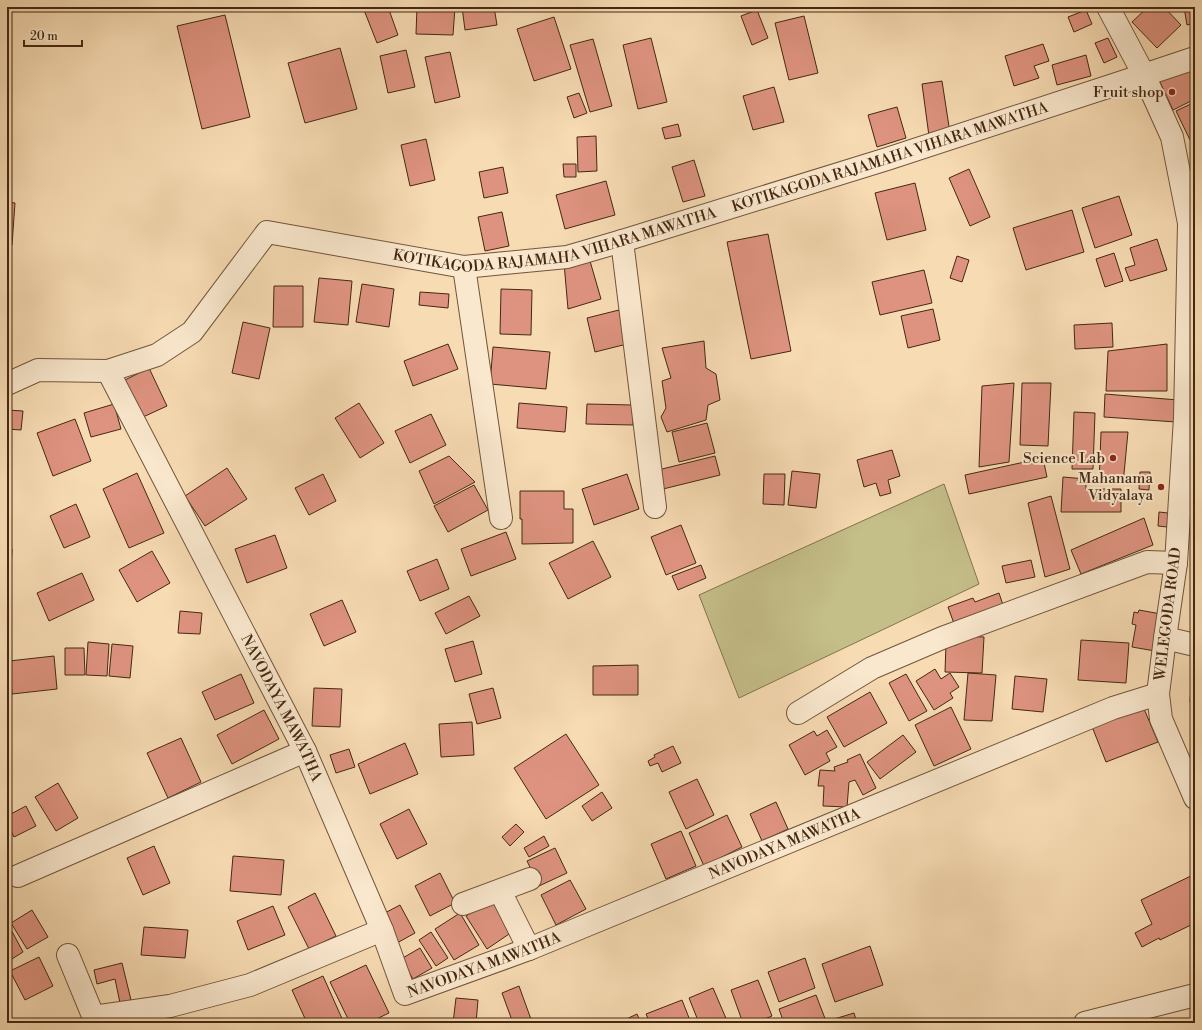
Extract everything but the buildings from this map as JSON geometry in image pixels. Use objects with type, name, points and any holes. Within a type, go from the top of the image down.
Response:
[{"type":"street","name":"WELEGODA ROAD","points":[[1108,7],[1144,75],[1172,137],[1189,223],[1191,343],[1190,420],[1176,563],[1164,638],[1158,694],[1161,719],[1195,798]]},
{"type":"street","name":"KOTIKAGODA RAJAMAHA VIHARA MAWATHA","points":[[7,384],[38,370],[108,371],[157,355],[192,332],[267,232],[464,267],[567,257],[887,159],[1195,58]]},
{"type":"street","points":[[622,241],[654,507]]},
{"type":"street","points":[[464,267],[501,518]]},
{"type":"street","name":"NAVODAYA MAWATHA","points":[[108,371],[305,751],[382,930],[406,994],[529,949],[1113,708],[1158,694]]},
{"type":"street","points":[[798,714],[872,668],[942,638],[1147,562],[1176,563]]},
{"type":"street","points":[[1164,638],[1195,645]]},
{"type":"street","points":[[18,876],[305,751]]},
{"type":"street","points":[[463,904],[530,879]]},
{"type":"street","points":[[500,890],[529,949]]},
{"type":"street","points":[[68,955],[94,1020],[170,1006],[250,985],[382,930]]},
{"type":"street","points":[[1085,1023],[1195,995]]},
{"type":"shaded area","points":[[944,484],[979,584],[739,698],[699,595]]},
{"type":"place","name":"Fruit shop","points":[[1172,92]]},
{"type":"place","name":"Science Lab","points":[[1113,458]]},
{"type":"place","name":"Mahanama Vidyalaya","points":[[1161,487]]}]
